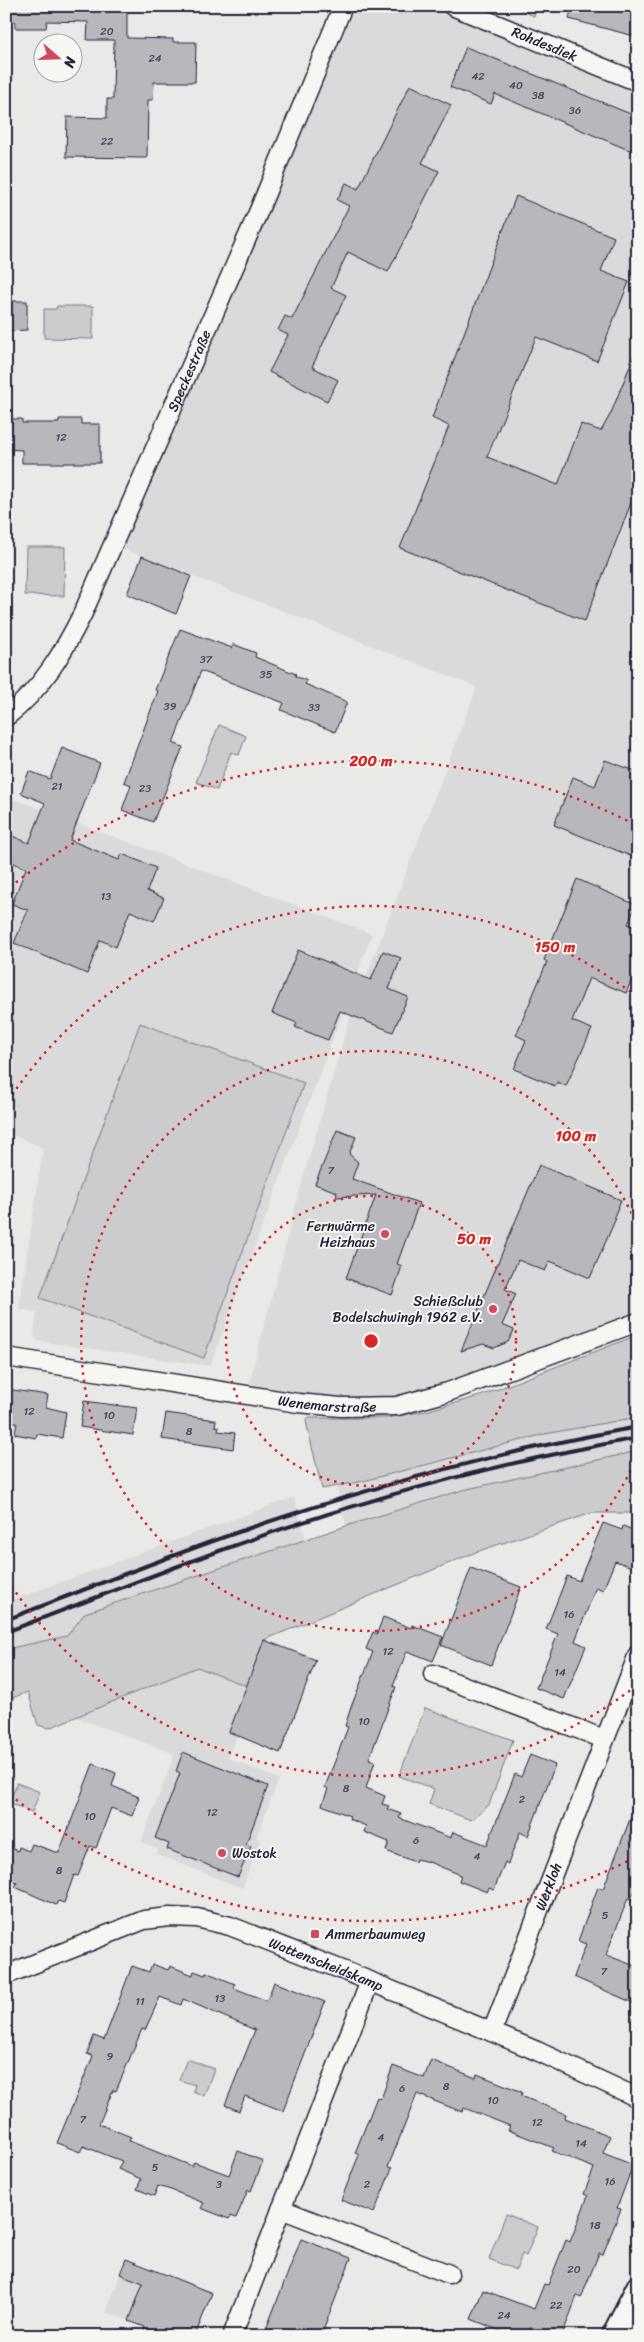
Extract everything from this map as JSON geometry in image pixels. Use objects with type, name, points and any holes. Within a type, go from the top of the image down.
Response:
[{"type":"street","name":"Speckestraße","points":[[6,717],[45,679],[67,645],[83,613],[257,215],[343,6]]},
{"type":"street","name":"Rohdesdiek","points":[[452,6],[638,82]]},
{"type":"street","name":"Wenemarstraße","points":[[6,1357],[298,1403],[342,1407],[397,1406],[448,1392],[638,1322]]},
{"type":"street","name":"Werkloh","points":[[492,2032],[638,1654]]},
{"type":"street","points":[[434,1674],[604,1739]]},
{"type":"street","name":"Wattenscheidskamp","points":[[6,1975],[144,1920],[169,1917],[197,1918],[230,1926],[370,1981],[492,2032],[638,2098]]},
{"type":"street","points":[[232,2336],[370,1981]]},
{"type":"street","points":[[281,2209],[449,2274]]},
{"type":"street","points":[[613,2336],[638,2286]]},
{"type":"shaded area","points":[[343,6],[452,6],[638,82],[638,1322],[397,1406],[246,1396],[300,1189],[348,1024],[477,687],[180,571],[191,576],[176,614],[127,594],[142,556],[113,545]]},
{"type":"shaded area","points":[[511,6],[538,6],[534,16]]},
{"type":"shaded area","points":[[57,306],[93,306],[93,339],[44,338],[44,309],[56,309]]},
{"type":"shaded area","points":[[26,547],[65,547],[64,596],[25,595]]},
{"type":"shaded area","points":[[219,725],[246,736],[239,755],[231,752],[217,790],[196,782]]},
{"type":"shaded area","points":[[6,796],[372,934],[210,1366],[38,1341],[34,1335],[37,1313],[19,1309],[43,1148],[6,1132]]},
{"type":"shaded area","points":[[140,1023],[304,1083],[204,1358],[40,1298]]},
{"type":"shaded area","points":[[638,1335],[638,1417],[545,1434],[363,1481],[322,1489],[307,1426],[306,1420],[309,1418],[386,1418],[426,1411],[480,1396]]},
{"type":"shaded area","points":[[638,1417],[638,1451],[463,1490],[346,1526],[336,1485],[363,1481],[545,1434]]},
{"type":"shaded area","points":[[638,1451],[638,1513],[592,1513],[476,1552],[264,1640],[247,1686],[197,1667],[49,1728],[38,1725],[28,1692],[6,1700],[6,1649],[67,1636],[85,1613],[346,1526],[463,1490]]},
{"type":"shaded area","points":[[294,1497],[306,1539],[85,1613],[67,1636],[6,1649],[6,1598],[11,1596],[12,1600],[15,1599]]},
{"type":"shaded area","points":[[264,1640],[317,1660],[280,1753],[237,1735],[228,1758],[279,1779],[256,1838],[261,1841],[242,1888],[156,1854],[158,1849],[141,1842],[175,1754],[75,1717],[197,1667],[247,1686]]},
{"type":"shaded area","points":[[425,1708],[513,1740],[489,1805],[471,1820],[429,1804],[434,1789],[399,1776]]},
{"type":"shaded area","points":[[17,1783],[40,1792],[32,1812],[9,1803]]},
{"type":"shaded area","points":[[187,2059],[214,2069],[204,2096],[193,2091],[195,2085],[179,2080]]},
{"type":"shaded area","points":[[506,2214],[538,2227],[526,2256],[522,2254],[516,2270],[489,2259]]},
{"type":"shaded area","points":[[126,2259],[212,2293],[195,2336],[142,2336],[144,2326],[106,2312]]},
{"type":"shaded area","points":[[638,2287],[638,2336],[613,2336]]},
{"type":"building","points":[[6,6],[127,6],[127,38],[173,39],[173,42],[196,42],[195,82],[154,82],[153,100],[148,100],[147,158],[66,157],[67,117],[107,118],[107,99],[113,99],[114,40],[87,40],[88,22],[47,21],[46,28],[15,28],[15,21],[6,21]]},
{"type":"building","points":[[572,6],[638,6],[638,37],[569,19]]},
{"type":"building","points":[[466,47],[638,117],[638,152],[629,150],[495,94],[491,104],[450,87]]},
{"type":"building","points":[[410,85],[451,105],[422,163],[439,171],[388,272],[348,252],[331,288],[346,295],[312,367],[338,380],[327,401],[269,372],[288,335],[278,330],[285,316],[292,319],[349,206],[337,200],[346,183],[358,189]]},
{"type":"building","points":[[516,196],[614,237],[601,271],[629,282],[597,361],[536,337],[487,457],[558,485],[581,424],[601,431],[611,413],[638,346],[638,506],[631,503],[585,621],[400,548],[449,426],[432,418]]},
{"type":"building","points":[[6,301],[27,301],[27,330],[6,331]]},
{"type":"building","points":[[6,419],[22,419],[22,423],[59,423],[59,419],[81,419],[81,424],[100,424],[100,463],[22,463],[22,450],[6,449]]},
{"type":"building","points":[[142,556],[191,576],[176,614],[127,594]]},
{"type":"building","points":[[180,629],[232,648],[233,644],[256,653],[255,657],[296,674],[295,676],[307,681],[305,684],[347,702],[335,732],[281,710],[284,703],[201,671],[173,743],[183,747],[153,822],[122,810],[131,785],[124,782],[158,691],[155,690]]},
{"type":"building","points":[[62,748],[100,763],[70,840],[119,860],[122,854],[156,868],[147,891],[164,898],[154,921],[130,911],[116,947],[100,940],[87,974],[14,943],[28,910],[12,904],[26,868],[6,860],[6,851],[12,836],[29,843],[45,803],[21,793],[29,771],[50,779]]},
{"type":"building","points":[[605,760],[638,772],[638,859],[554,825],[573,777],[595,786]]},
{"type":"building","points":[[577,879],[636,905],[628,924],[638,928],[638,965],[626,993],[589,978],[572,1021],[592,1029],[566,1086],[557,1082],[555,1086],[514,1069],[526,1040],[516,1035],[547,962],[544,960]]},
{"type":"building","points":[[298,950],[371,980],[383,951],[401,958],[389,989],[408,997],[393,1032],[340,1011],[328,1040],[295,1027],[297,1023],[272,1013]]},
{"type":"building","name":"Fernwärme Heizhaus","points":[[337,1130],[356,1137],[349,1154],[358,1162],[352,1179],[419,1203],[397,1264],[402,1266],[392,1295],[346,1278],[376,1195],[336,1197],[337,1192],[315,1184]]},
{"type":"building","points":[[539,1165],[621,1200],[614,1217],[616,1218],[590,1278],[550,1261],[545,1271],[518,1260],[505,1289],[516,1294],[502,1325],[514,1330],[508,1342],[494,1348],[483,1344],[461,1351]]},
{"type":"building","points":[[6,1389],[48,1395],[46,1407],[66,1412],[62,1438],[37,1434],[36,1438],[15,1434],[17,1423],[6,1421]]},
{"type":"building","points":[[84,1401],[137,1408],[133,1435],[80,1427]]},
{"type":"building","points":[[166,1413],[216,1420],[215,1426],[219,1427],[218,1431],[235,1433],[233,1449],[162,1439]]},
{"type":"building","points":[[603,1523],[622,1530],[623,1526],[638,1532],[638,1569],[615,1561],[603,1590],[596,1587],[575,1641],[586,1646],[564,1699],[536,1688],[558,1634],[546,1629],[567,1576],[579,1581]]},
{"type":"building","points":[[471,1568],[521,1587],[491,1665],[441,1645]]},
{"type":"building","points":[[383,1617],[411,1628],[412,1625],[443,1637],[433,1661],[407,1651],[393,1686],[396,1687],[369,1759],[375,1761],[366,1788],[385,1796],[382,1804],[389,1806],[387,1809],[401,1814],[399,1818],[451,1838],[453,1832],[487,1845],[515,1774],[521,1777],[530,1755],[555,1765],[528,1836],[520,1832],[508,1864],[505,1862],[494,1890],[489,1888],[487,1892],[459,1881],[461,1875],[429,1862],[416,1859],[415,1862],[386,1851],[389,1842],[364,1832],[366,1826],[349,1819],[350,1816],[322,1805],[328,1789],[325,1787],[348,1727],[345,1726],[351,1707],[373,1652],[366,1649],[373,1632],[377,1634]]},
{"type":"building","points":[[264,1640],[316,1660],[280,1753],[229,1732]]},
{"type":"building","points":[[183,1752],[268,1786],[246,1844],[251,1846],[238,1877],[167,1849],[169,1844],[155,1838],[180,1773],[176,1771]]},
{"type":"building","points":[[93,1764],[116,1773],[112,1786],[139,1797],[132,1816],[111,1808],[96,1848],[90,1846],[78,1876],[74,1875],[64,1903],[58,1901],[56,1905],[15,1887],[17,1883],[6,1879],[6,1846],[18,1851],[19,1847],[29,1851],[32,1844],[59,1853]]},
{"type":"building","points":[[637,1801],[638,1882],[631,1899],[628,1898],[606,1955],[638,1967],[638,2005],[574,1977],[586,1944],[578,1941],[598,1887],[603,1889]]},
{"type":"building","points":[[152,1964],[168,1970],[170,1966],[193,1975],[194,1971],[205,1975],[206,1972],[235,1984],[234,1988],[267,2001],[274,1982],[325,2002],[283,2111],[245,2096],[239,2111],[225,2105],[255,2030],[183,1999],[181,2005],[160,1997],[145,2030],[142,2029],[116,2091],[113,2090],[99,2124],[131,2137],[129,2141],[192,2166],[194,2162],[229,2175],[238,2151],[263,2161],[251,2191],[248,2190],[236,2218],[231,2216],[229,2219],[201,2208],[204,2203],[158,2186],[154,2196],[137,2189],[141,2179],[118,2169],[122,2161],[83,2146],[80,2152],[57,2143],[93,2056],[87,2054],[94,2036],[104,2040],[132,1966],[149,1972]]},
{"type":"building","points":[[431,2060],[476,2078],[477,2074],[522,2092],[521,2096],[566,2114],[565,2118],[610,2136],[603,2153],[633,2165],[617,2208],[621,2209],[603,2254],[599,2253],[581,2298],[577,2296],[562,2336],[553,2336],[531,2327],[528,2336],[513,2336],[471,2319],[483,2290],[534,2309],[544,2284],[548,2285],[566,2240],[570,2242],[588,2196],[584,2194],[594,2168],[552,2151],[554,2148],[508,2130],[510,2126],[464,2108],[462,2112],[417,2094],[388,2167],[392,2168],[374,2213],[341,2200],[359,2155],[355,2153],[377,2097],[381,2099],[393,2066],[424,2078]]},
{"type":"building","points":[[301,2239],[351,2258],[321,2336],[274,2336],[265,2332]]},
{"type":"building","points":[[126,2259],[212,2293],[195,2336],[142,2336],[145,2327],[129,2321],[143,2283],[120,2274]]},
{"type":"railway","points":[[6,1620],[126,1573],[247,1529],[343,1498],[490,1458],[638,1427]]},
{"type":"railway","points":[[6,1632],[207,1555],[335,1512],[485,1470],[638,1438]]},
{"type":"place","name":"Fernwärme Heizhaus","points":[[385,1234]]},
{"type":"place","name":"Schießclub Bodelschwingh 1962 e.V.","points":[[493,1309]]},
{"type":"place","name":"Wostok","points":[[222,1853]]},
{"type":"place","name":"Ammerbaumweg","points":[[315,1934]]}]
